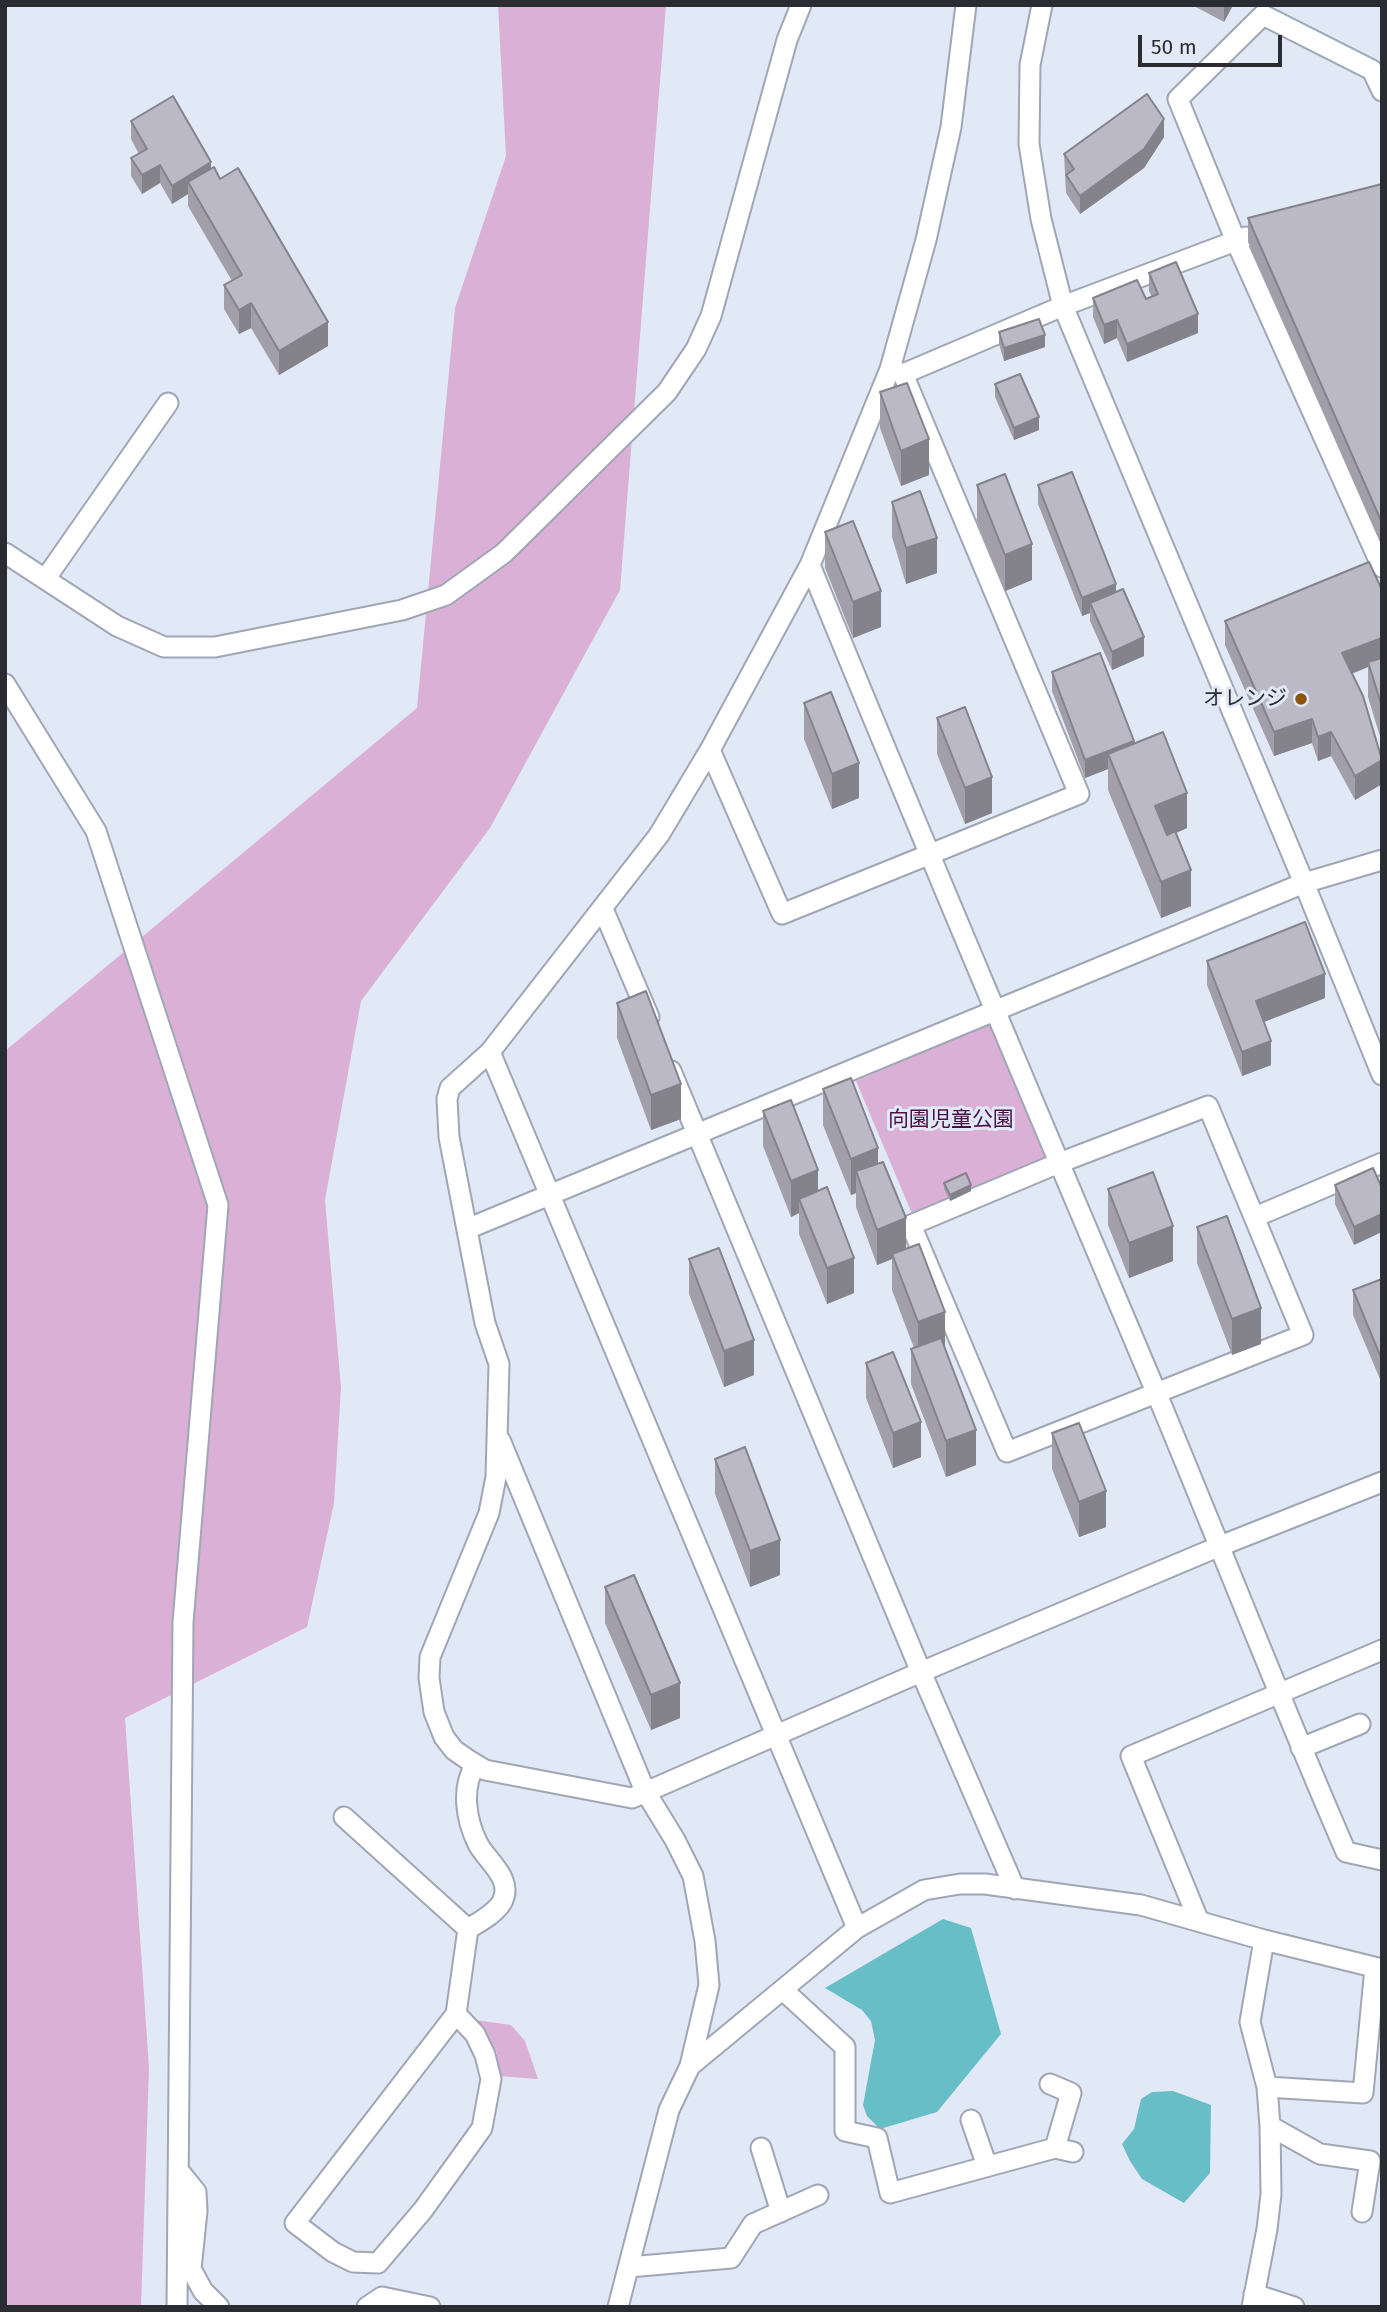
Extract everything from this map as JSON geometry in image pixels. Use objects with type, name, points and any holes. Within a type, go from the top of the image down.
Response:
[{"type":"street","points":[[5,553],[117,626],[164,647],[215,647],[402,610],[446,595],[504,552],[667,393],[696,349],[711,316],[787,40],[801,5]]},
{"type":"street","points":[[966,5],[951,127],[897,372],[810,565],[710,750],[659,835],[490,1052],[450,1088],[447,1099],[449,1137],[485,1323],[499,1364],[496,1477],[489,1513],[430,1657],[429,1678],[434,1712],[444,1737],[454,1750],[485,1770],[632,1798],[1220,1546],[1382,1482]]},
{"type":"street","points":[[1042,5],[1030,65],[1029,144],[1041,219],[1063,306],[1382,1075]]},
{"type":"street","points":[[1382,91],[1377,68],[1263,15],[1178,99],[1235,239],[1382,567]]},
{"type":"street","points":[[897,372],[1235,239],[1262,233]]},
{"type":"street","points":[[710,750],[782,914],[1079,794],[897,372]]},
{"type":"street","points":[[46,578],[168,403]]},
{"type":"street","points":[[810,565],[1220,1546],[1278,1695],[1346,1852],[1382,1860]]},
{"type":"street","points":[[5,684],[96,831],[218,1205],[183,1622],[177,2307]]},
{"type":"street","points":[[467,1229],[1304,883],[1382,860]]},
{"type":"street","points":[[603,909],[655,1034]]},
{"type":"street","points":[[490,1052],[857,1928]]},
{"type":"street","points":[[666,1059],[921,1672],[1015,1889]]},
{"type":"street","points":[[1208,1106],[1303,1335],[1007,1452],[911,1226],[1059,1163],[1208,1106]]},
{"type":"street","points":[[1255,1217],[1382,1163]]},
{"type":"street","points":[[496,1430],[645,1791],[675,1840],[693,1877],[705,1941],[709,1985],[690,2066],[669,2110],[618,2307]]},
{"type":"street","points":[[1198,1919],[1131,1756],[1382,1650]]},
{"type":"street","points":[[1301,1748],[1360,1724]]},
{"type":"street","points":[[468,1929],[486,1918],[502,1902],[505,1889],[496,1867],[479,1847],[471,1826],[467,1809],[467,1788],[475,1765]]},
{"type":"street","points":[[344,1817],[468,1929]]},
{"type":"street","points":[[690,2066],[857,1928],[924,1891],[960,1884],[985,1884],[1141,1905],[1378,1969],[1363,2094],[1267,2087]]},
{"type":"street","points":[[456,2014],[475,2034],[485,2055],[491,2079],[482,2129],[423,2210],[378,2263],[354,2262],[333,2252],[295,2223],[456,2014],[468,1929]]},
{"type":"street","points":[[1264,1940],[1250,2022],[1267,2087],[1271,2194],[1253,2301],[1294,2307]]},
{"type":"street","points":[[783,1990],[845,2047],[845,2131],[877,2138],[890,2193],[987,2166],[1064,2150],[1071,2093],[1050,2084]]},
{"type":"street","points":[[971,2120],[987,2166]]},
{"type":"street","points":[[1270,2126],[1320,2154],[1370,2161],[1362,2213]]},
{"type":"street","points":[[761,2148],[781,2211]]},
{"type":"street","points":[[179,2171],[196,2192],[197,2211],[191,2269],[203,2291],[219,2307]]},
{"type":"street","points":[[629,2267],[731,2258],[753,2224],[818,2195]]},
{"type":"street","points":[[367,2307],[382,2297],[430,2307]]},
{"type":"green space","points":[[498,5],[666,5],[620,590],[490,828],[361,1001],[325,1200],[341,1388],[334,1503],[307,1627],[125,1718],[149,2068],[141,2307],[5,2307],[5,1051],[417,708],[455,308],[506,156]]},
{"type":"green space","name":"向園児童公園","points":[[990,1024],[1047,1158],[913,1216],[856,1081]]},
{"type":"green space","points":[[475,2020],[511,2025],[525,2041],[538,2079],[498,2076],[497,2053]]},
{"type":"water","points":[[943,1919],[971,1928],[1001,2034],[937,2112],[880,2129],[867,2116],[863,2105],[875,2040],[871,2021],[862,2010],[825,1988]]},
{"type":"water","points":[[1173,2091],[1211,2105],[1210,2173],[1184,2203],[1142,2179],[1122,2144],[1134,2129],[1141,2099],[1152,2092]]},
{"type":"building","points":[[1147,94],[1164,119],[1144,149],[1080,196],[1066,175],[1074,169],[1064,154]]},
{"type":"building","points":[[173,96],[211,162],[172,186],[160,165],[142,175],[131,158],[147,149],[131,121]]},
{"type":"building","points":[[214,167],[220,179],[238,168],[328,322],[279,351],[251,303],[239,310],[224,285],[242,275],[188,182]]},
{"type":"building","points":[[1382,184],[1382,523],[1248,218]]},
{"type":"building","points":[[1176,262],[1198,314],[1127,344],[1117,320],[1104,325],[1093,298],[1137,280],[1146,299],[1158,294],[1149,273]]},
{"type":"building","points":[[1039,319],[1045,335],[1004,348],[999,332]]},
{"type":"building","points":[[1020,374],[1039,417],[1014,428],[995,384]]},
{"type":"building","points":[[907,383],[929,439],[901,451],[880,392]]},
{"type":"building","points":[[1072,472],[1116,584],[1082,598],[1038,485]]},
{"type":"building","points":[[1005,474],[1032,544],[1005,555],[977,485]]},
{"type":"building","points":[[920,491],[937,538],[906,548],[892,502]]},
{"type":"building","points":[[853,521],[881,591],[853,602],[825,532]]},
{"type":"building","name":"オレンジ","points":[[1369,562],[1382,590],[1382,638],[1342,653],[1363,696],[1382,760],[1355,776],[1331,732],[1318,737],[1312,719],[1274,732],[1225,621]]},
{"type":"building","points":[[1123,589],[1144,637],[1112,652],[1090,603]]},
{"type":"building","points":[[1100,653],[1134,741],[1085,760],[1052,672]]},
{"type":"building","points":[[1382,658],[1382,707],[1368,662]]},
{"type":"building","points":[[831,692],[859,763],[832,774],[804,703]]},
{"type":"building","points":[[965,707],[992,777],[965,788],[937,718]]},
{"type":"building","points":[[1163,732],[1187,793],[1155,806],[1167,835],[1175,831],[1191,870],[1161,882],[1108,754]]},
{"type":"building","points":[[1305,922],[1325,974],[1256,1001],[1271,1041],[1242,1052],[1207,961]]},
{"type":"building","points":[[646,991],[681,1084],[651,1095],[617,1003]]},
{"type":"building","points":[[851,1078],[878,1148],[851,1159],[823,1089]]},
{"type":"building","points":[[791,1100],[818,1170],[791,1181],[763,1111]]},
{"type":"building","points":[[883,1162],[906,1218],[877,1230],[856,1171]]},
{"type":"building","points":[[1373,1168],[1382,1188],[1382,1214],[1354,1227],[1335,1185]]},
{"type":"building","points":[[1153,1172],[1173,1226],[1129,1243],[1108,1189]]},
{"type":"building","points":[[966,1173],[971,1185],[950,1195],[944,1183]]},
{"type":"building","points":[[827,1187],[854,1258],[827,1268],[799,1199]]},
{"type":"building","points":[[1227,1216],[1261,1308],[1232,1319],[1197,1227]]},
{"type":"building","points":[[919,1244],[945,1312],[918,1322],[892,1254]]},
{"type":"building","points":[[719,1248],[754,1340],[724,1351],[689,1259]]},
{"type":"building","points":[[1382,1279],[1382,1360],[1353,1290]]},
{"type":"building","points":[[941,1338],[976,1430],[946,1441],[911,1349]]},
{"type":"building","points":[[893,1352],[921,1422],[893,1433],[866,1363]]},
{"type":"building","points":[[1079,1423],[1106,1491],[1079,1502],[1052,1433]]},
{"type":"building","points":[[745,1447],[780,1540],[750,1551],[715,1459]]},
{"type":"building","points":[[634,1575],[680,1683],[651,1695],[605,1587]]},
{"type":"place","name":"オレンジ","points":[[1301,699]]}]
